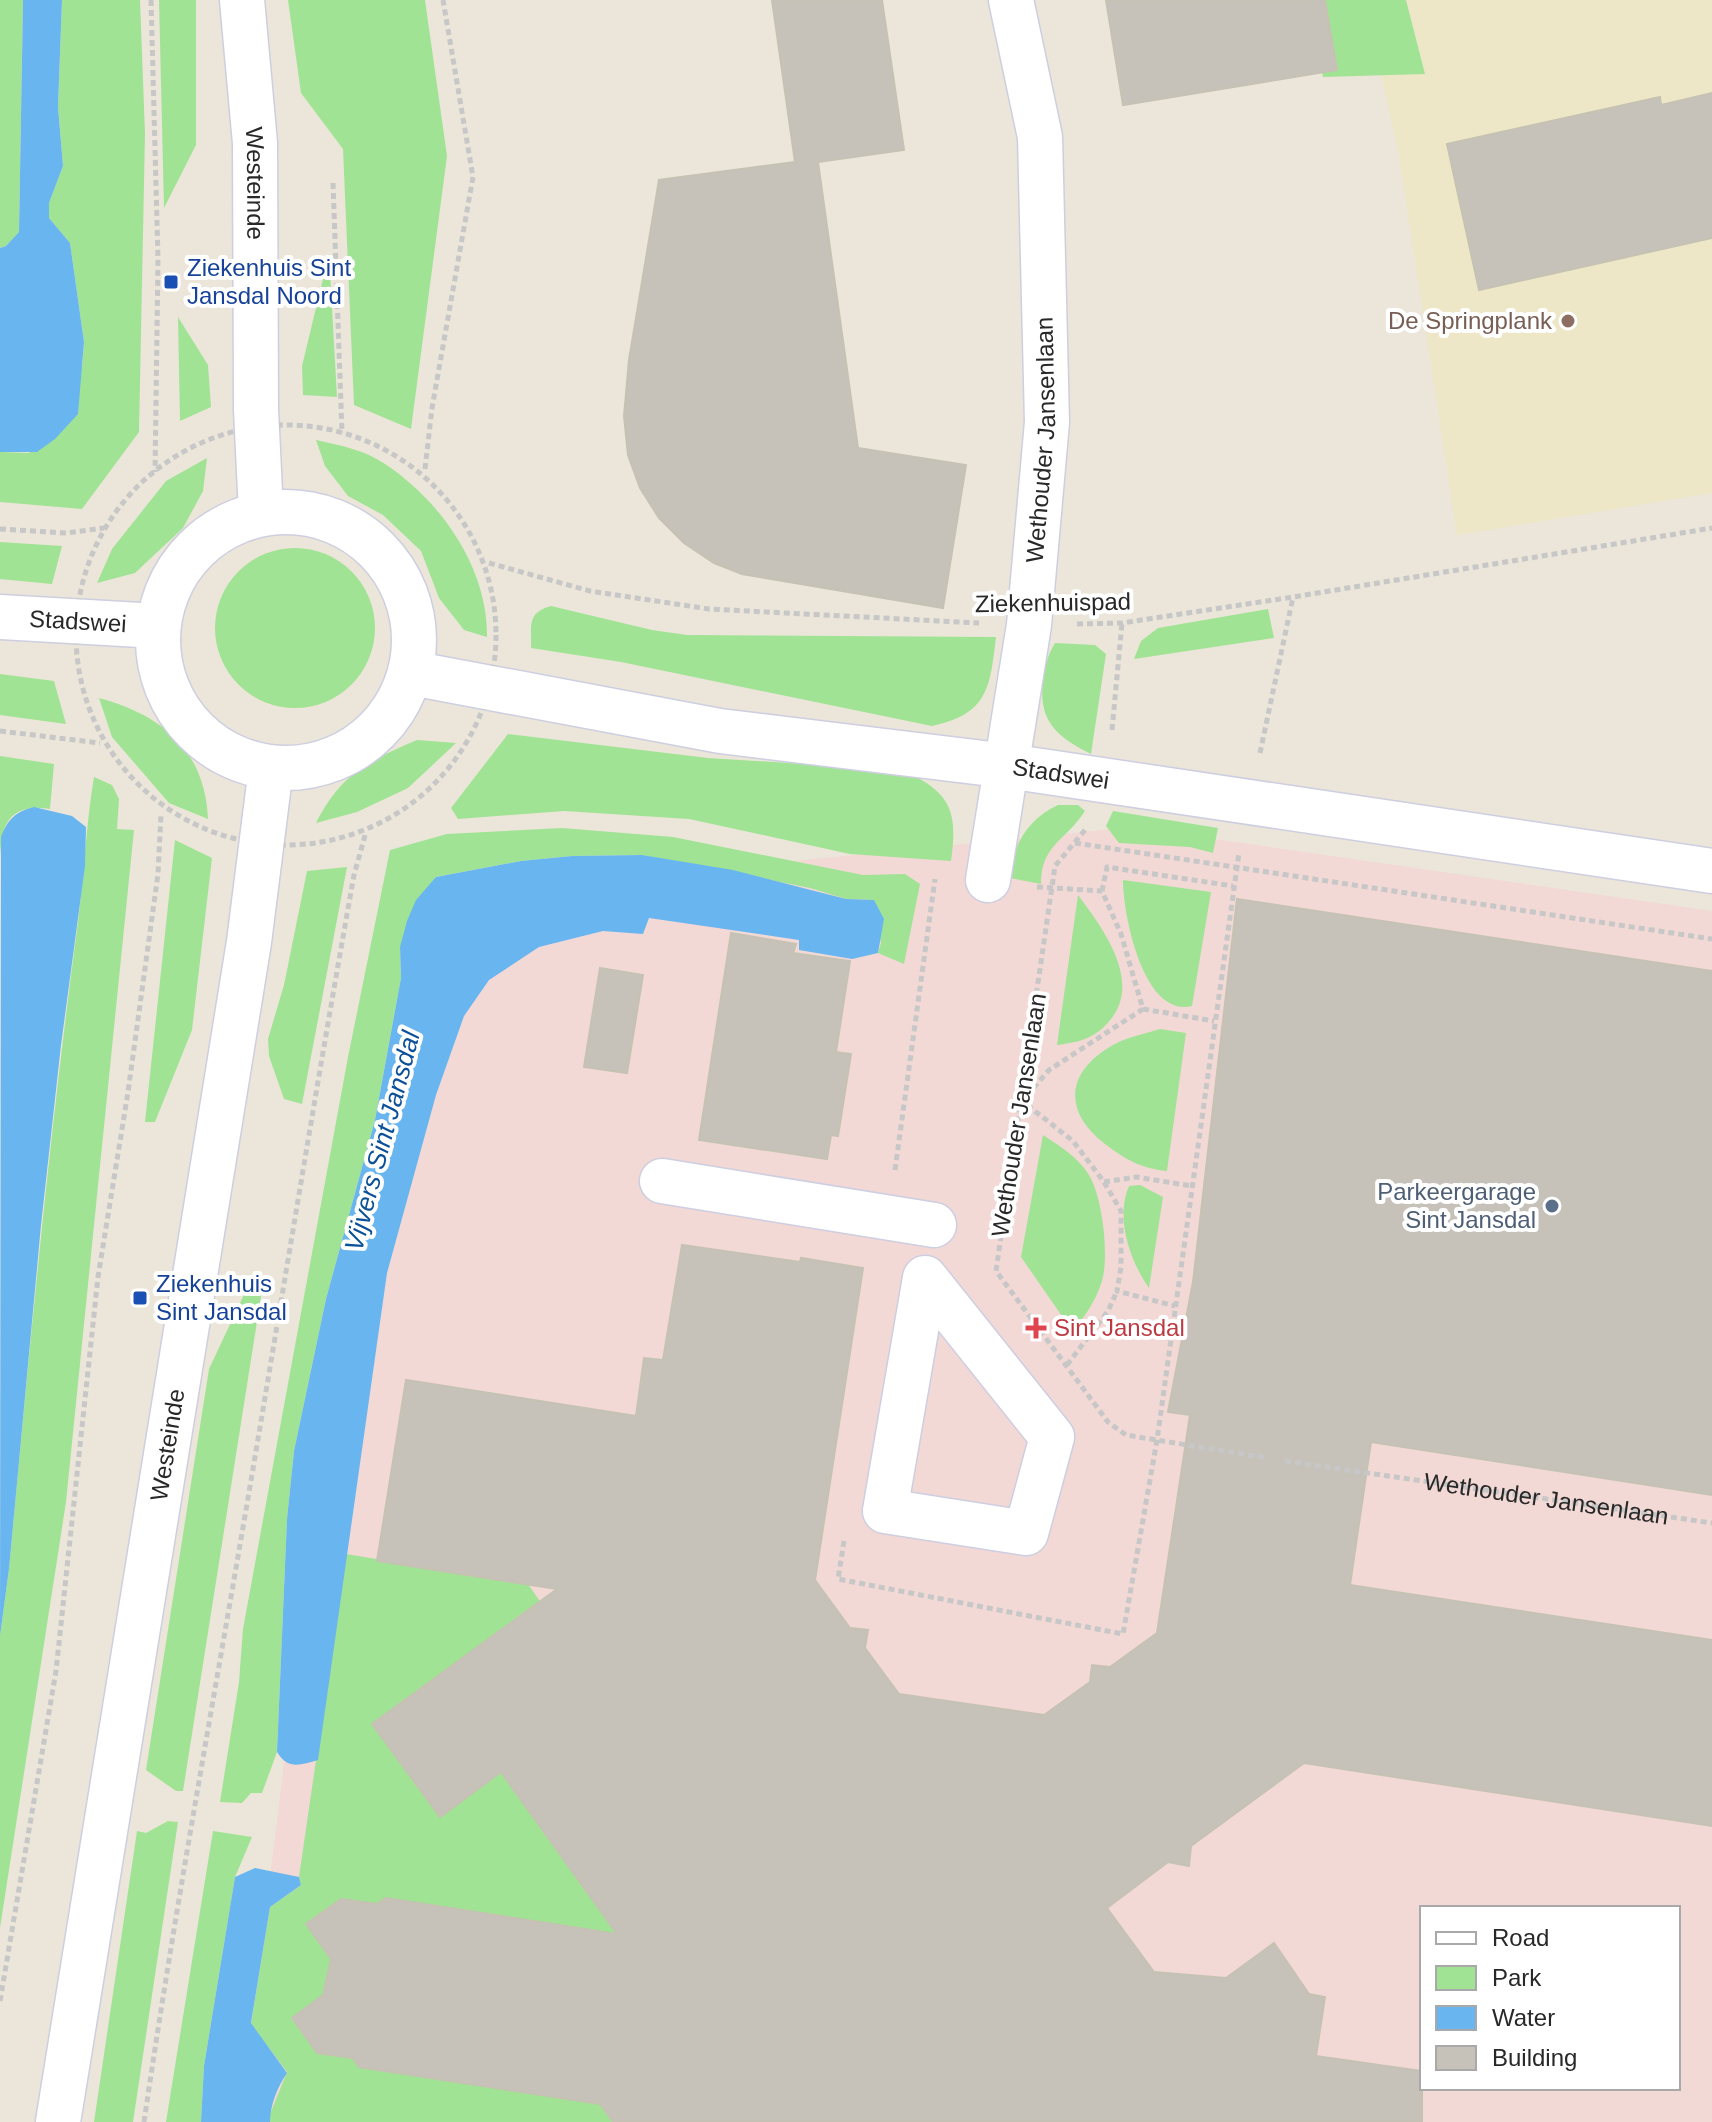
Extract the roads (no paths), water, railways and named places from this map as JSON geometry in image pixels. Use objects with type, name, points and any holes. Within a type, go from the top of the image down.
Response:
[{"type":"street","name":"Westeinde","points":[[242,0],[255,143],[256,409],[261,513]]},
{"type":"street","name":"Wethouder Jansenlaan","points":[[988,880],[1029,625],[1047,422],[1040,137],[1011,0]]},
{"type":"street","points":[[298,511],[335,520],[367,539],[392,566],[409,599],[416,636],[411,673],[392,715],[359,747],[317,765],[271,768],[233,757],[199,735],[174,704],[160,666],[158,626],[168,586],[191,552],[223,527],[261,513],[298,511]]},
{"type":"street","name":"Stadswei","points":[[0,617],[158,626]]},
{"type":"street","name":"Stadswei","points":[[411,673],[720,731],[1008,766],[1712,871]]},
{"type":"street","name":"Westeinde","points":[[58,2122],[249,942],[271,768]]},
{"type":"street","points":[[662,1181],[934,1225]]},
{"type":"street","points":[[925,1278],[1052,1437],[1026,1533],[885,1511],[925,1278]]},
{"type":"water","points":[[23,0],[62,0],[58,107],[63,166],[49,203],[49,218],[70,243],[84,342],[78,414],[55,439],[37,452],[0,452],[0,248],[19,232]]},
{"type":"water","points":[[34,807],[72,816],[86,827],[85,866],[41,1225],[0,1636],[1,837],[13,817]]},
{"type":"water","name":"Vijvers Sint Jansdal","points":[[642,855],[733,870],[846,899],[874,900],[884,919],[878,953],[852,959],[799,950],[799,940],[649,918],[643,934],[603,931],[539,947],[489,980],[464,1016],[436,1095],[387,1273],[318,1760],[290,1764],[277,1752],[287,1519],[294,1451],[326,1299],[375,1120],[401,978],[400,947],[407,921],[416,900],[436,877],[521,861],[572,856]]},
{"type":"water","points":[[255,1868],[299,1877],[301,1885],[270,1907],[251,2023],[287,2073],[275,2096],[270,2122],[201,2122],[204,2066],[235,1877]]},
{"type":"place","name":"Ziekenhuis Sint Jansdal Noord","points":[[171,282]]},
{"type":"place","name":"De Springplank","points":[[1568,321]]},
{"type":"place","name":"Parkeergarage Sint Jansdal","points":[[1552,1206]]},
{"type":"place","name":"Ziekenhuis Sint Jansdal","points":[[140,1298]]},
{"type":"place","name":"Sint Jansdal","points":[[1036,1328]]}]
